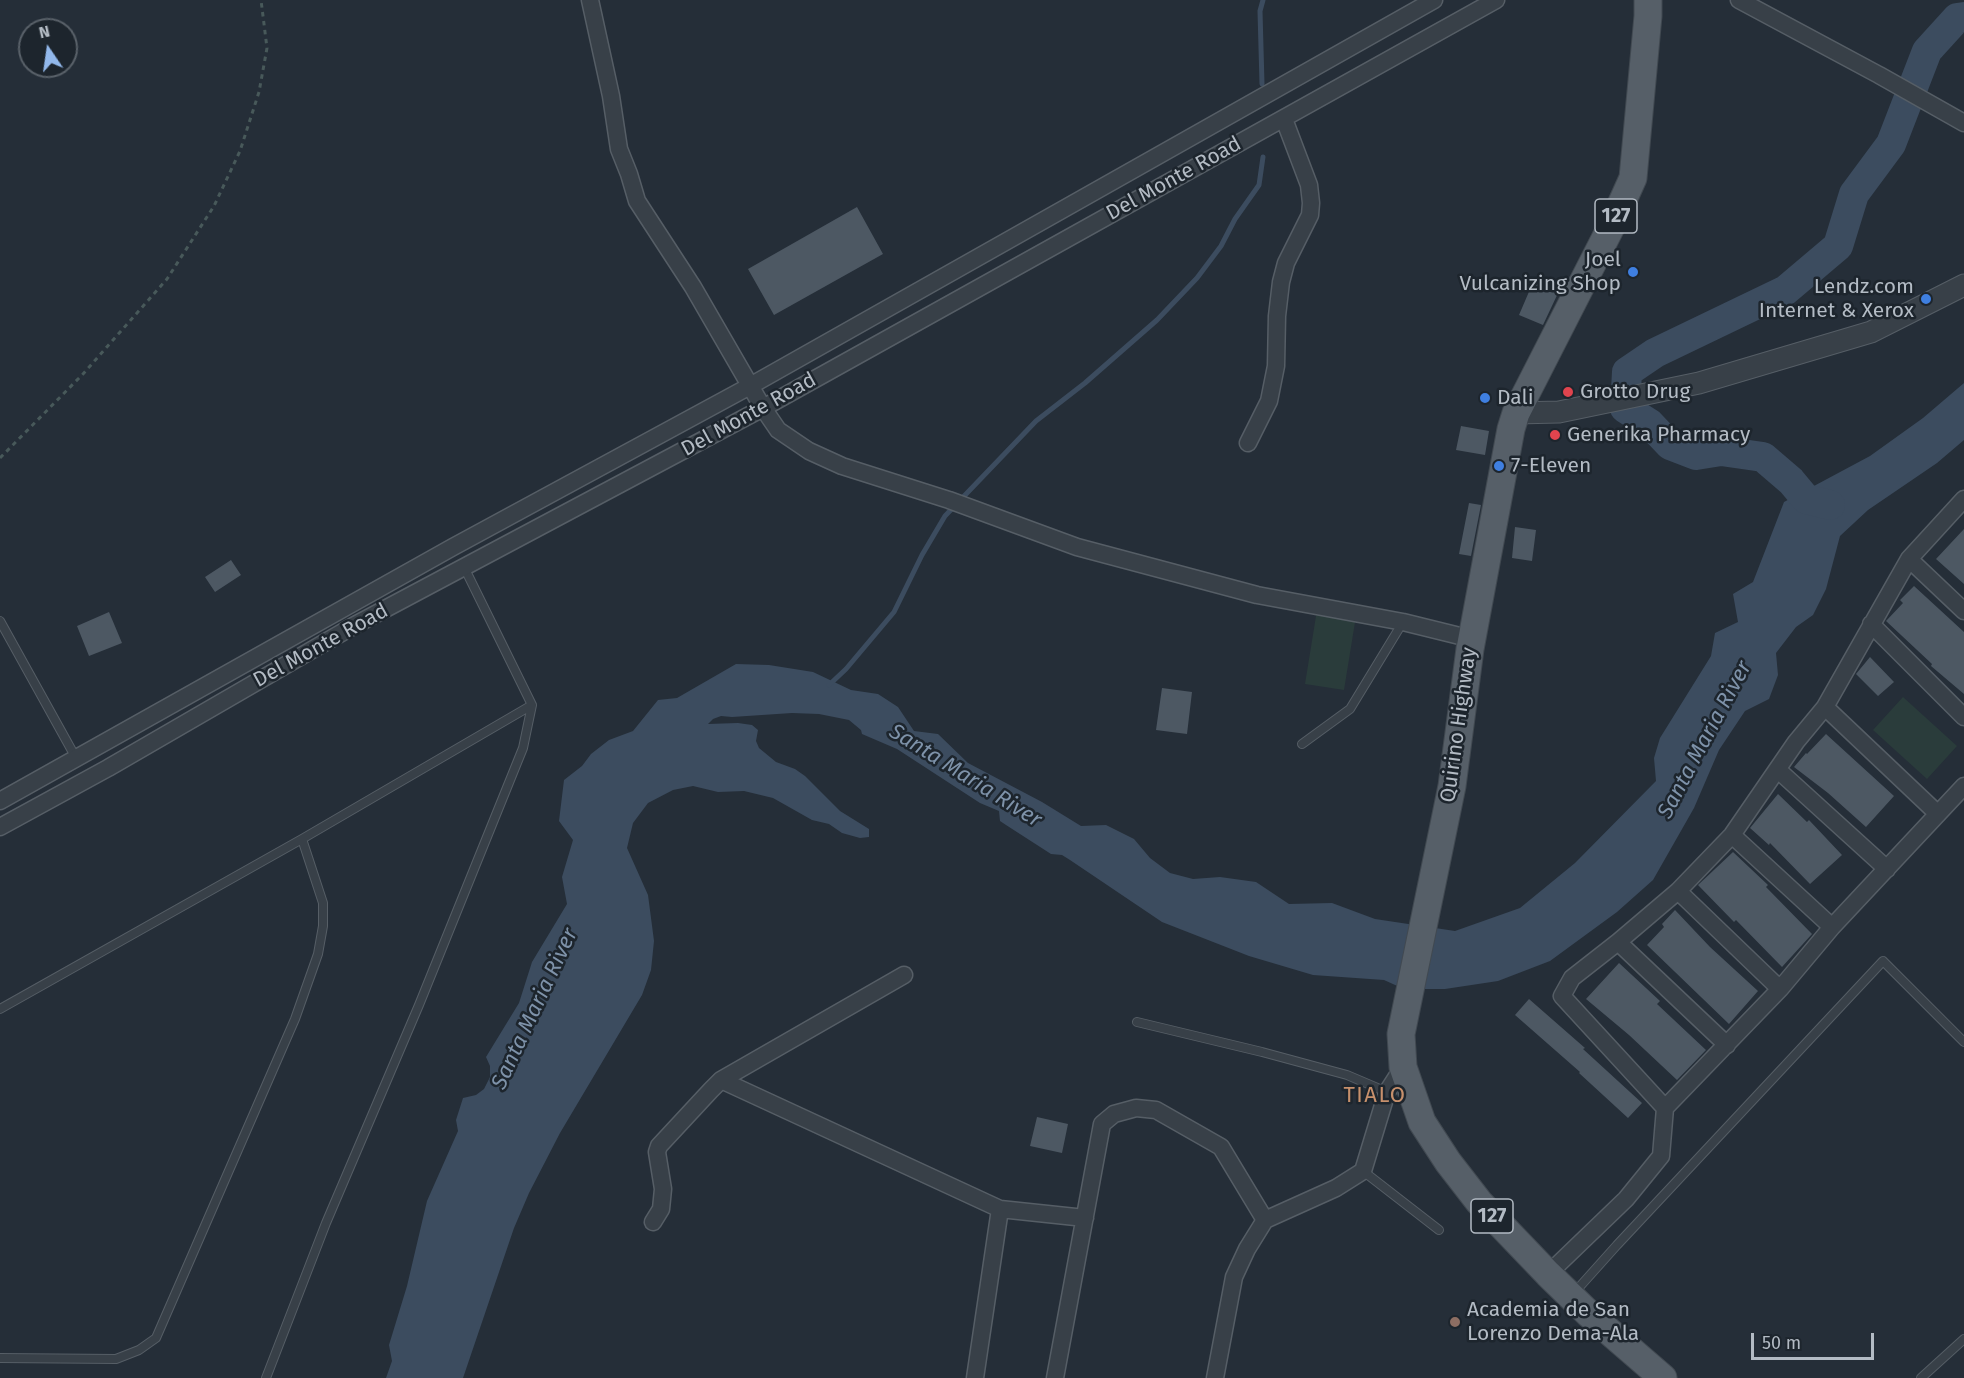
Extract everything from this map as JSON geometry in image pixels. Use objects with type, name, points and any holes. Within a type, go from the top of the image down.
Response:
[{"type":"main road","name":"Quirino Highway","points":[[1648,0],[1633,178],[1611,227],[1516,413],[1472,639],[1452,786],[1401,1034],[1403,1067],[1422,1122],[1448,1162],[1479,1202],[1548,1274],[1597,1321],[1663,1378]]},
{"type":"street","points":[[590,0],[611,96],[619,149],[637,201],[693,287],[778,430],[809,452],[842,466],[956,503],[1077,547],[1257,595],[1403,622],[1472,639]]},
{"type":"street","name":"Del Monte Road","points":[[0,801],[453,546],[750,386],[1434,0]]},
{"type":"street","name":"Del Monte Road","points":[[0,827],[118,762],[355,625],[763,408],[1496,0]]},
{"type":"street","points":[[1739,0],[1964,123]]},
{"type":"street","points":[[1359,43],[1373,69]]},
{"type":"street","points":[[1248,443],[1269,401],[1276,366],[1277,316],[1286,263],[1310,215],[1309,185],[1284,118]]},
{"type":"street","points":[[1516,413],[1559,412],[1603,405],[1699,383],[1871,332],[1964,285]]},
{"type":"street","points":[[1665,1108],[1562,996],[1572,978],[1678,891],[1732,835],[1796,742],[1825,707],[1909,559],[1964,499]]},
{"type":"street","points":[[453,546],[464,567]]},
{"type":"street","points":[[1909,559],[1964,611]]},
{"type":"street","points":[[1871,624],[1964,717]]},
{"type":"street","points":[[1825,707],[1938,814]]},
{"type":"street","points":[[1778,770],[1887,869]]},
{"type":"street","points":[[1548,1274],[1626,1199],[1661,1156],[1665,1108],[1780,988],[1832,927],[1964,786]]},
{"type":"street","points":[[1732,835],[1832,927]]},
{"type":"street","points":[[1678,891],[1780,988]]},
{"type":"street","points":[[1618,942],[1727,1045]]},
{"type":"street","points":[[653,1222],[661,1209],[663,1189],[657,1159],[659,1146],[721,1080],[904,975]]},
{"type":"street","points":[[1215,1378],[1234,1278],[1247,1249],[1265,1220],[1336,1188],[1363,1171],[1387,1092],[1403,1067]]},
{"type":"street","points":[[721,1080],[1000,1209],[1085,1218]]},
{"type":"street","points":[[1055,1378],[1102,1124],[1114,1114],[1136,1108],[1156,1110],[1221,1147],[1265,1220]]},
{"type":"street","points":[[975,1378],[1000,1209]]},
{"type":"lane","points":[[266,1378],[326,1223],[419,1005],[523,748],[532,705],[464,567]]},
{"type":"lane","points":[[0,621],[76,758]]},
{"type":"lane","points":[[1302,744],[1350,709],[1403,622]]},
{"type":"lane","points":[[0,1009],[302,839],[532,705]]},
{"type":"lane","points":[[0,1358],[116,1359],[139,1350],[156,1338],[295,1019],[318,954],[323,926],[323,903],[302,839]]},
{"type":"lane","points":[[1572,1296],[1883,961],[1964,1042]]},
{"type":"lane","points":[[1137,1022],[1347,1075],[1387,1092]]},
{"type":"lane","points":[[1363,1171],[1439,1230]]},
{"type":"lane","points":[[1921,1378],[1964,1339]]},
{"type":"path","points":[[0,458],[130,323],[167,279],[214,206],[240,151],[259,92],[267,48],[261,0]]},
{"type":"shaded area","points":[[1317,610],[1356,616],[1344,690],[1305,684]]},
{"type":"shaded area","points":[[1903,697],[1957,746],[1927,779],[1873,730]]},
{"type":"water","name":"Santa Maria River","points":[[1964,383],[1964,440],[1937,463],[1868,510],[1840,536],[1826,589],[1813,615],[1796,627],[1776,653],[1778,675],[1769,699],[1745,711],[1719,750],[1694,808],[1653,880],[1617,912],[1550,961],[1498,981],[1445,989],[1404,989],[1384,980],[1313,975],[1249,956],[1162,922],[1062,855],[1051,854],[1000,821],[999,811],[980,803],[897,749],[862,734],[861,730],[849,720],[819,714],[792,713],[721,716],[713,719],[708,724],[752,725],[758,730],[756,741],[759,748],[776,762],[795,769],[805,776],[840,811],[869,829],[869,837],[860,838],[842,833],[829,824],[812,820],[773,798],[744,791],[718,792],[693,786],[673,790],[648,803],[633,823],[627,848],[648,895],[654,941],[651,970],[642,995],[560,1133],[529,1193],[514,1228],[463,1378],[386,1378],[392,1361],[389,1345],[407,1286],[427,1201],[458,1131],[456,1120],[463,1098],[476,1095],[484,1089],[490,1077],[490,1066],[486,1057],[519,1003],[532,962],[567,904],[562,877],[573,840],[559,821],[564,780],[609,740],[633,731],[658,700],[677,698],[736,664],[769,665],[813,672],[851,690],[878,694],[898,707],[914,731],[938,734],[968,763],[1042,802],[1081,826],[1106,825],[1134,839],[1150,858],[1170,873],[1193,879],[1220,877],[1256,882],[1289,904],[1332,903],[1375,919],[1455,931],[1520,908],[1575,863],[1656,781],[1654,758],[1660,738],[1711,656],[1715,633],[1738,622],[1733,594],[1753,582],[1784,502],[1870,456],[1923,418]]},
{"type":"building","points":[[857,207],[883,254],[774,315],[748,269]]},
{"type":"building","points":[[1534,280],[1559,291],[1543,325],[1519,315]]},
{"type":"building","points":[[1461,426],[1489,431],[1485,455],[1456,450]]},
{"type":"building","points":[[1469,503],[1481,505],[1471,556],[1459,554]]},
{"type":"building","points":[[1515,527],[1536,530],[1532,561],[1512,558]]},
{"type":"building","points":[[1964,529],[1964,584],[1936,559]]},
{"type":"building","points":[[231,560],[241,575],[215,592],[205,577]]},
{"type":"building","points":[[1914,586],[1964,632],[1964,694],[1931,666],[1932,664],[1886,621],[1903,603],[1900,600]]},
{"type":"building","points":[[109,612],[122,643],[89,656],[77,626]]},
{"type":"building","points":[[1870,657],[1894,682],[1878,696],[1856,674]]},
{"type":"building","points":[[1162,688],[1192,692],[1187,734],[1156,730]]},
{"type":"building","points":[[1826,734],[1894,796],[1866,827],[1794,767]]},
{"type":"building","points":[[1778,794],[1807,822],[1809,820],[1842,855],[1810,884],[1770,843],[1769,845],[1750,828]]},
{"type":"building","points":[[1733,852],[1768,885],[1766,887],[1812,934],[1782,967],[1698,885]]},
{"type":"building","points":[[1675,910],[1710,947],[1758,991],[1729,1024],[1647,945],[1664,927],[1662,924]]},
{"type":"building","points":[[1619,963],[1660,1001],[1657,1004],[1706,1050],[1677,1080],[1586,999]]},
{"type":"building","points":[[1529,999],[1585,1048],[1583,1049],[1642,1103],[1628,1118],[1515,1015]]},
{"type":"building","points":[[1037,1117],[1068,1124],[1062,1153],[1030,1146]]},
{"type":"waterway","points":[[1262,84],[1260,11],[1263,0]]},
{"type":"waterway","points":[[1830,505],[1806,499],[1791,481],[1763,457],[1721,451],[1696,455],[1670,445],[1650,424],[1625,408],[1627,372],[1655,353],[1786,290],[1838,246],[1854,194],[1891,144],[1927,51],[1957,18],[1964,17]]},
{"type":"waterway","points":[[829,685],[846,669],[894,612],[922,555],[945,516],[1036,421],[1085,383],[1157,320],[1197,278],[1221,246],[1235,219],[1259,185],[1263,157]]},
{"type":"place","name":"Joel Vulcanizing Shop","points":[[1633,272]]},
{"type":"place","name":"Lendz.com Internet & Xerox","points":[[1926,299]]},
{"type":"place","name":"Grotto Drug","points":[[1568,392]]},
{"type":"place","name":"Dali","points":[[1485,398]]},
{"type":"place","name":"Generika Pharmacy","points":[[1555,435]]},
{"type":"place","name":"7-Eleven","points":[[1499,466]]},
{"type":"place","name":"Academia de San Lorenzo Dema-Ala","points":[[1455,1322]]},
{"type":"district","name":"TIALO","points":[[1375,1096]]}]
